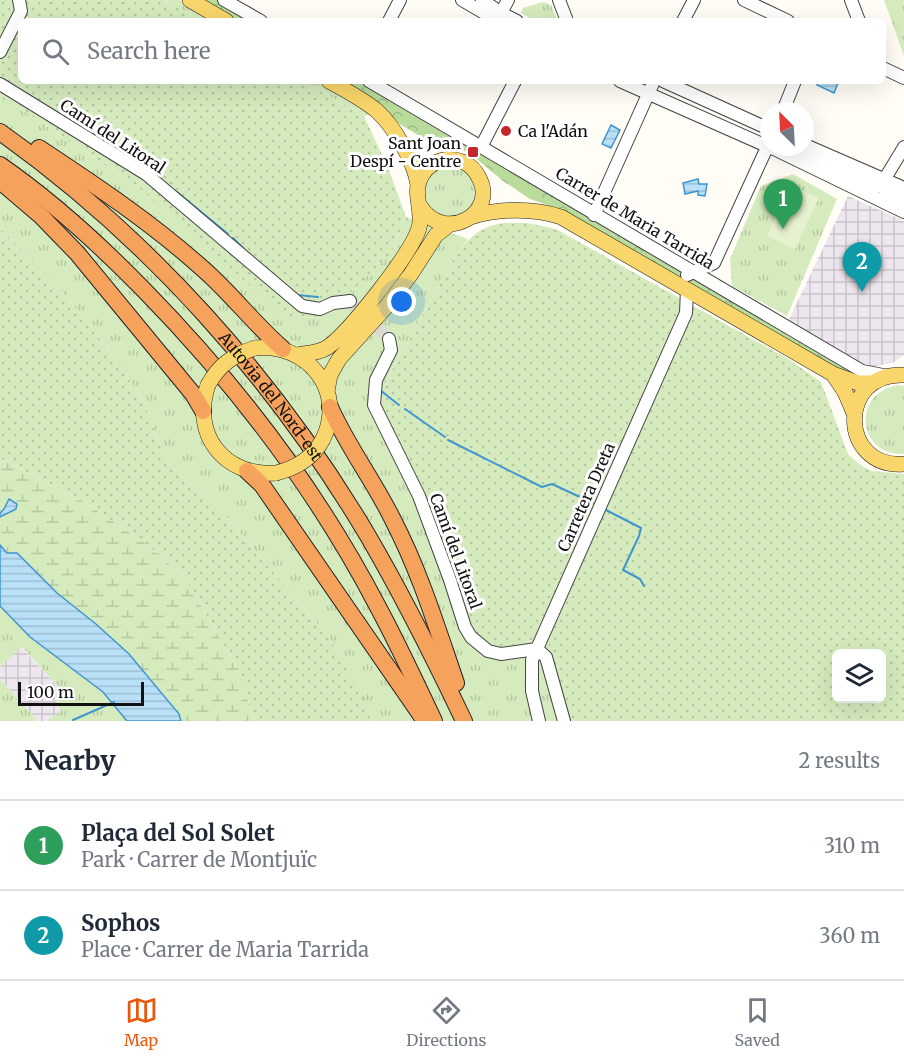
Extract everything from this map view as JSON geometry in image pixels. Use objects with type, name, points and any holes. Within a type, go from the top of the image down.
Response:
[{"type":"highway","points":[[0,124],[61,163],[164,236],[203,269],[290,352]]},
{"type":"highway","name":"Autovia del Nord-est","points":[[0,132],[103,213],[172,279],[229,343],[288,416],[367,534],[414,619],[464,721]]},
{"type":"highway","name":"Autovia del Nord-est","points":[[0,165],[44,198],[120,265],[195,344],[235,392],[298,476],[345,550],[378,606],[434,721]]},
{"type":"highway","points":[[0,181],[41,216],[77,254],[193,394],[203,411]]},
{"type":"highway","points":[[328,399],[342,433],[381,496],[406,545],[470,721]]},
{"type":"highway","points":[[247,471],[262,485],[425,721]]},
{"type":"main road","points":[[190,0],[221,18]]},
{"type":"main road","points":[[290,352],[319,351],[329,346],[375,296],[396,268],[416,236],[421,218],[415,168],[382,116],[334,84]]},
{"type":"main road","points":[[406,153],[417,158],[440,161],[451,159],[466,163],[477,174],[491,201],[506,211]]},
{"type":"main road","points":[[418,185],[425,170],[440,161]]},
{"type":"main road","points":[[328,399],[314,369],[290,352],[275,347],[255,348],[239,353],[226,362],[219,368],[208,385],[203,411],[205,427],[214,445],[229,461],[247,471],[262,474],[276,473],[289,470],[306,460],[323,438],[328,427],[328,399],[333,369],[339,359],[386,306],[411,274],[436,235],[449,225],[461,223],[471,217],[480,204],[483,188]]},
{"type":"main road","points":[[420,206],[432,219],[449,225]]},
{"type":"main road","name":"Carrer de Maria Tarrida","points":[[471,217],[484,212],[506,211],[553,214],[561,217],[833,374],[858,383],[873,382]]},
{"type":"main road","points":[[854,413],[859,398],[873,382],[898,373]]},
{"type":"main road","points":[[833,374],[845,392],[854,413],[857,435],[865,450],[883,462],[904,464]]},
{"type":"street","points":[[0,52],[21,11],[19,0]]},
{"type":"street","points":[[391,18],[400,0]]},
{"type":"street","points":[[462,0],[499,16]]},
{"type":"street","points":[[482,0],[499,16]]},
{"type":"street","points":[[499,16],[508,0]]},
{"type":"street","points":[[559,0],[566,18]]},
{"type":"street","points":[[685,18],[694,0]]},
{"type":"street","points":[[744,0],[782,18]]},
{"type":"street","points":[[851,0],[858,18]]},
{"type":"street","points":[[230,2],[256,18]]},
{"type":"street","points":[[886,69],[904,78]]},
{"type":"street","name":"Camí del Litoral","points":[[0,84],[146,174],[302,306],[320,309],[333,303],[350,301]]},
{"type":"street","name":"Carrer de Maria Tarrida","points":[[374,84],[862,371],[898,373]]},
{"type":"street","points":[[481,147],[513,84]]},
{"type":"street","points":[[787,102],[794,84]]},
{"type":"street","points":[[653,85],[760,137]]},
{"type":"street","points":[[653,85],[760,137]]},
{"type":"street","points":[[594,215],[653,85]]},
{"type":"street","points":[[880,189],[904,147]]},
{"type":"street","points":[[814,150],[880,189],[904,212]]},
{"type":"street","points":[[672,281],[714,263],[761,156]]},
{"type":"street","points":[[803,156],[880,189],[904,188]]},
{"type":"street","points":[[807,156],[904,200]]},
{"type":"street","name":"Carretera Dreta","points":[[538,721],[531,681],[532,660],[686,313],[687,289]]},
{"type":"street","name":"Camí del Litoral","points":[[389,339],[391,350],[376,380],[374,405],[418,496],[465,627],[471,637],[488,651],[501,654],[537,649]]},
{"type":"street","points":[[537,649],[546,657],[564,721]]},
{"type":"shaded area","points":[[848,196],[904,221],[904,355],[893,363],[870,367],[864,376],[783,332]]},
{"type":"shaded area","points":[[21,647],[63,692],[61,711],[46,721],[38,721],[0,679],[0,667]]},
{"type":"green space","points":[[0,0],[165,0],[196,18],[18,18],[18,84],[308,84],[364,116],[389,170],[406,217],[391,253],[328,314],[308,320],[290,318],[282,314],[137,186],[0,95]]},
{"type":"green space","points":[[165,0],[200,0],[231,18],[196,18]]},
{"type":"green space","points":[[200,0],[219,0],[250,18],[231,18]]},
{"type":"green space","points":[[884,0],[904,0],[904,56]]},
{"type":"green space","points":[[543,2],[551,5],[557,18],[530,18],[521,13],[523,8]]},
{"type":"green space","points":[[308,84],[343,84],[386,109],[364,116]]},
{"type":"green space","points":[[343,84],[362,84],[864,376],[854,378],[565,211],[530,199],[503,181],[467,151],[450,150],[418,135],[398,123],[386,109]]},
{"type":"green space","points":[[0,95],[137,186],[391,253],[406,217],[468,239],[455,256],[377,398],[471,625],[483,644],[526,642],[546,636],[570,721],[371,721],[364,702],[330,639],[217,506],[171,466],[157,439],[144,401],[95,332],[59,288],[0,228]]},
{"type":"green space","points":[[445,167],[455,167],[468,174],[475,187],[475,197],[468,210],[455,217],[445,217],[436,213],[429,206],[425,197],[425,187],[429,178],[436,171]]},
{"type":"green space","points":[[793,174],[837,199],[787,316],[732,286],[730,259],[761,186]]},
{"type":"green space","points":[[790,185],[819,198],[795,249],[767,236]]},
{"type":"green space","points":[[527,223],[556,229],[790,360],[821,382],[848,454],[860,465],[872,471],[904,474],[904,721],[570,721],[546,636],[507,646],[483,644],[469,620],[377,398],[455,256],[476,234],[489,226]]},
{"type":"green space","points":[[0,228],[59,288],[95,332],[144,401],[157,439],[171,466],[217,506],[330,639],[365,702],[371,721],[254,721],[240,673],[186,579],[148,545],[87,504],[0,458]]},
{"type":"green space","points":[[898,385],[904,386],[904,454],[888,452],[877,445],[869,435],[866,423],[867,411],[872,399],[883,390]]},
{"type":"green space","points":[[0,458],[87,504],[148,545],[186,579],[240,673],[254,721],[181,721],[179,714],[129,654],[57,593],[17,553],[7,553],[0,545],[0,517],[4,509],[0,513]]},
{"type":"green space","points":[[0,606],[30,637],[103,692],[127,721],[46,721],[61,711],[56,701],[63,692],[22,647],[0,667]]},
{"type":"green space","points":[[0,679],[38,721],[0,721]]},
{"type":"water","points":[[818,84],[838,84],[834,93]]},
{"type":"water","points":[[611,125],[620,130],[611,148],[602,144]]},
{"type":"water","points":[[698,179],[699,184],[707,184],[705,196],[698,195],[698,191],[685,194],[683,183]]},
{"type":"water","points":[[9,499],[17,504],[16,509],[0,517],[0,513]]},
{"type":"water","points":[[0,545],[7,553],[17,553],[57,593],[129,654],[179,714],[181,721],[127,721],[103,692],[30,637],[0,606]]},
{"type":"waterway","points":[[50,108],[89,132]]},
{"type":"waterway","points":[[177,192],[228,234]]},
{"type":"waterway","points":[[233,238],[244,249]]},
{"type":"waterway","points":[[297,295],[318,297]]},
{"type":"waterway","points":[[380,390],[399,405]]},
{"type":"waterway","points":[[405,409],[445,437]]},
{"type":"waterway","points":[[448,440],[542,487],[552,484],[595,504]]},
{"type":"waterway","points":[[604,509],[641,528],[623,570],[640,579],[644,586]]},
{"type":"waterway","points":[[73,720],[114,702]]},
{"type":"tunnel","points":[[350,301],[389,339]]},
{"type":"place","name":"Ca l'Adán","points":[[506,131]]},
{"type":"place","name":"Sant Joan Despí - Centre","points":[[473,152]]},
{"type":"place","name":"Plaça del Sol Solet","points":[[783,229]]},
{"type":"place","name":"Sophos","points":[[862,292]]}]
